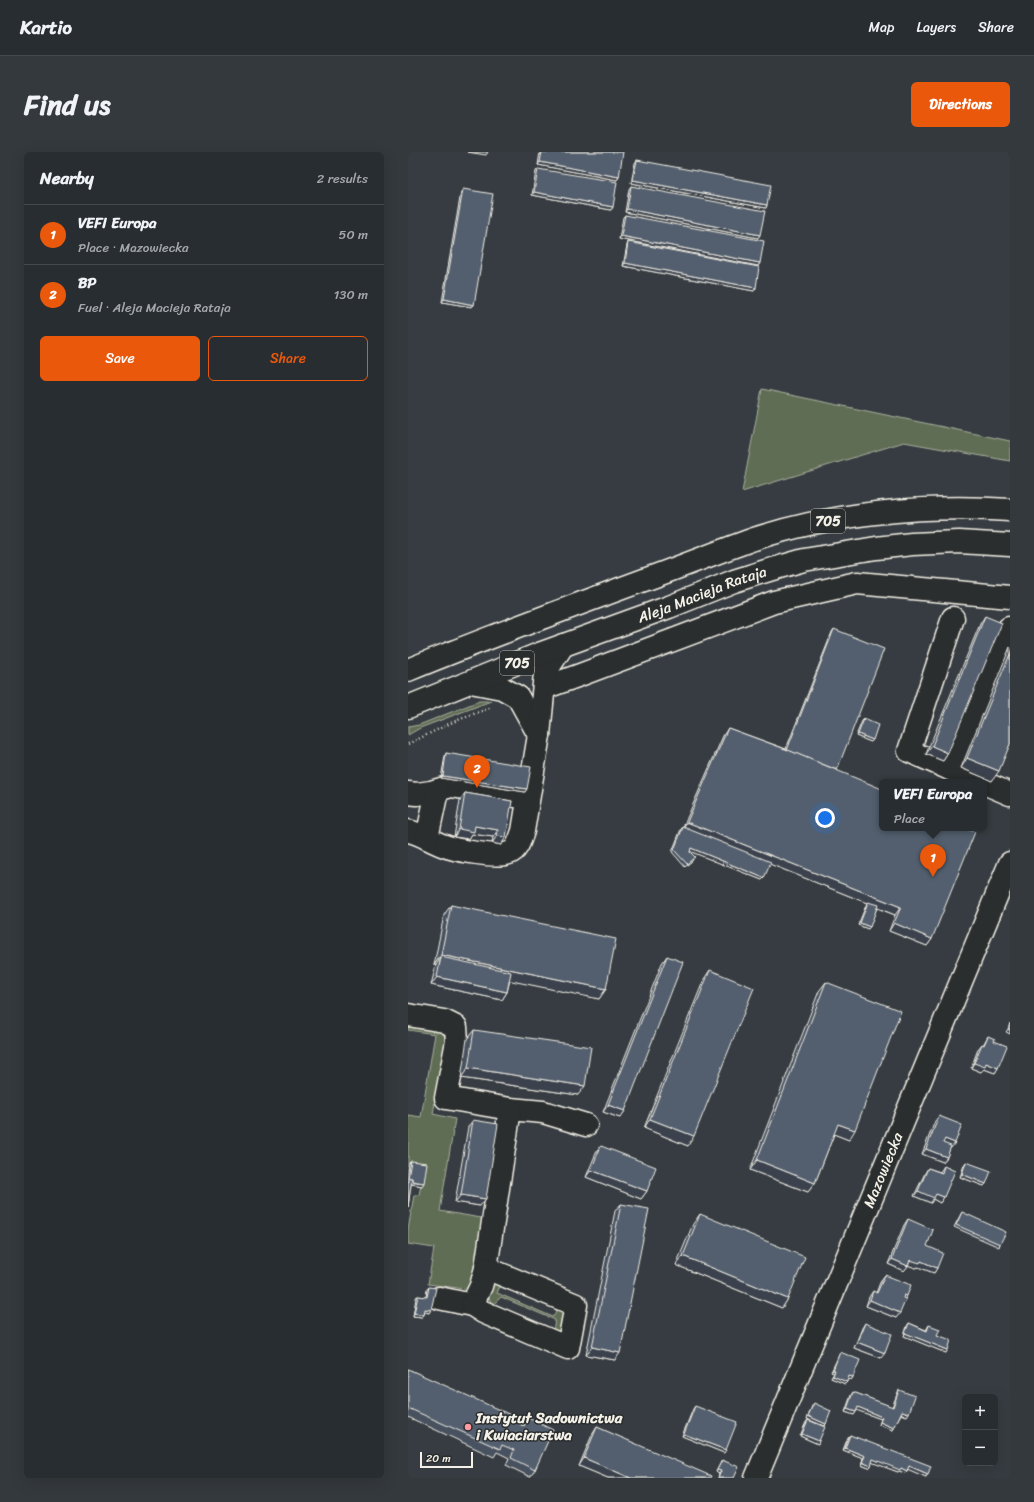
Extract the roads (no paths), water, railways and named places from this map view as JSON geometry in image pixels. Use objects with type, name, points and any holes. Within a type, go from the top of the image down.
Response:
[{"type":"main road","name":"705","points":[[408,670],[545,616],[752,540],[803,526],[856,516],[920,508],[1010,510]]},
{"type":"main road","name":"Aleja Macieja Rataja","points":[[408,707],[563,645],[669,607],[734,581],[804,560],[876,548],[912,544],[959,542],[1010,545]]},
{"type":"main road","points":[[544,688],[774,602],[857,583],[1010,597]]},
{"type":"main road","points":[[953,618],[909,751],[974,779]]},
{"type":"main road","points":[[950,769],[1009,628]]},
{"type":"main road","points":[[437,790],[417,834],[443,846],[479,854],[495,855],[509,853],[518,845],[523,831],[539,735],[545,673],[563,645]]},
{"type":"main road","points":[[471,682],[502,688],[518,697],[539,735]]},
{"type":"main road","points":[[987,784],[1009,791]]},
{"type":"main road","points":[[408,793],[417,794],[451,786],[528,798]]},
{"type":"main road","name":"Mazowiecka","points":[[756,1478],[1008,872]]},
{"type":"main road","points":[[408,1015],[444,1021],[456,1027],[457,1041],[446,1098],[510,1109],[543,1112],[586,1125]]},
{"type":"main road","points":[[472,1305],[481,1286],[486,1268],[510,1109]]},
{"type":"main road","points":[[439,1298],[472,1305],[483,1312],[568,1348],[576,1305],[486,1268]]},
{"type":"place","name":"BP","points":[[477,788]]},
{"type":"place","name":"VEFI Europa","points":[[933,877]]},
{"type":"place","name":"Instytut Sadownictwa i Kwiaciarstwa","points":[[468,1427]]}]
